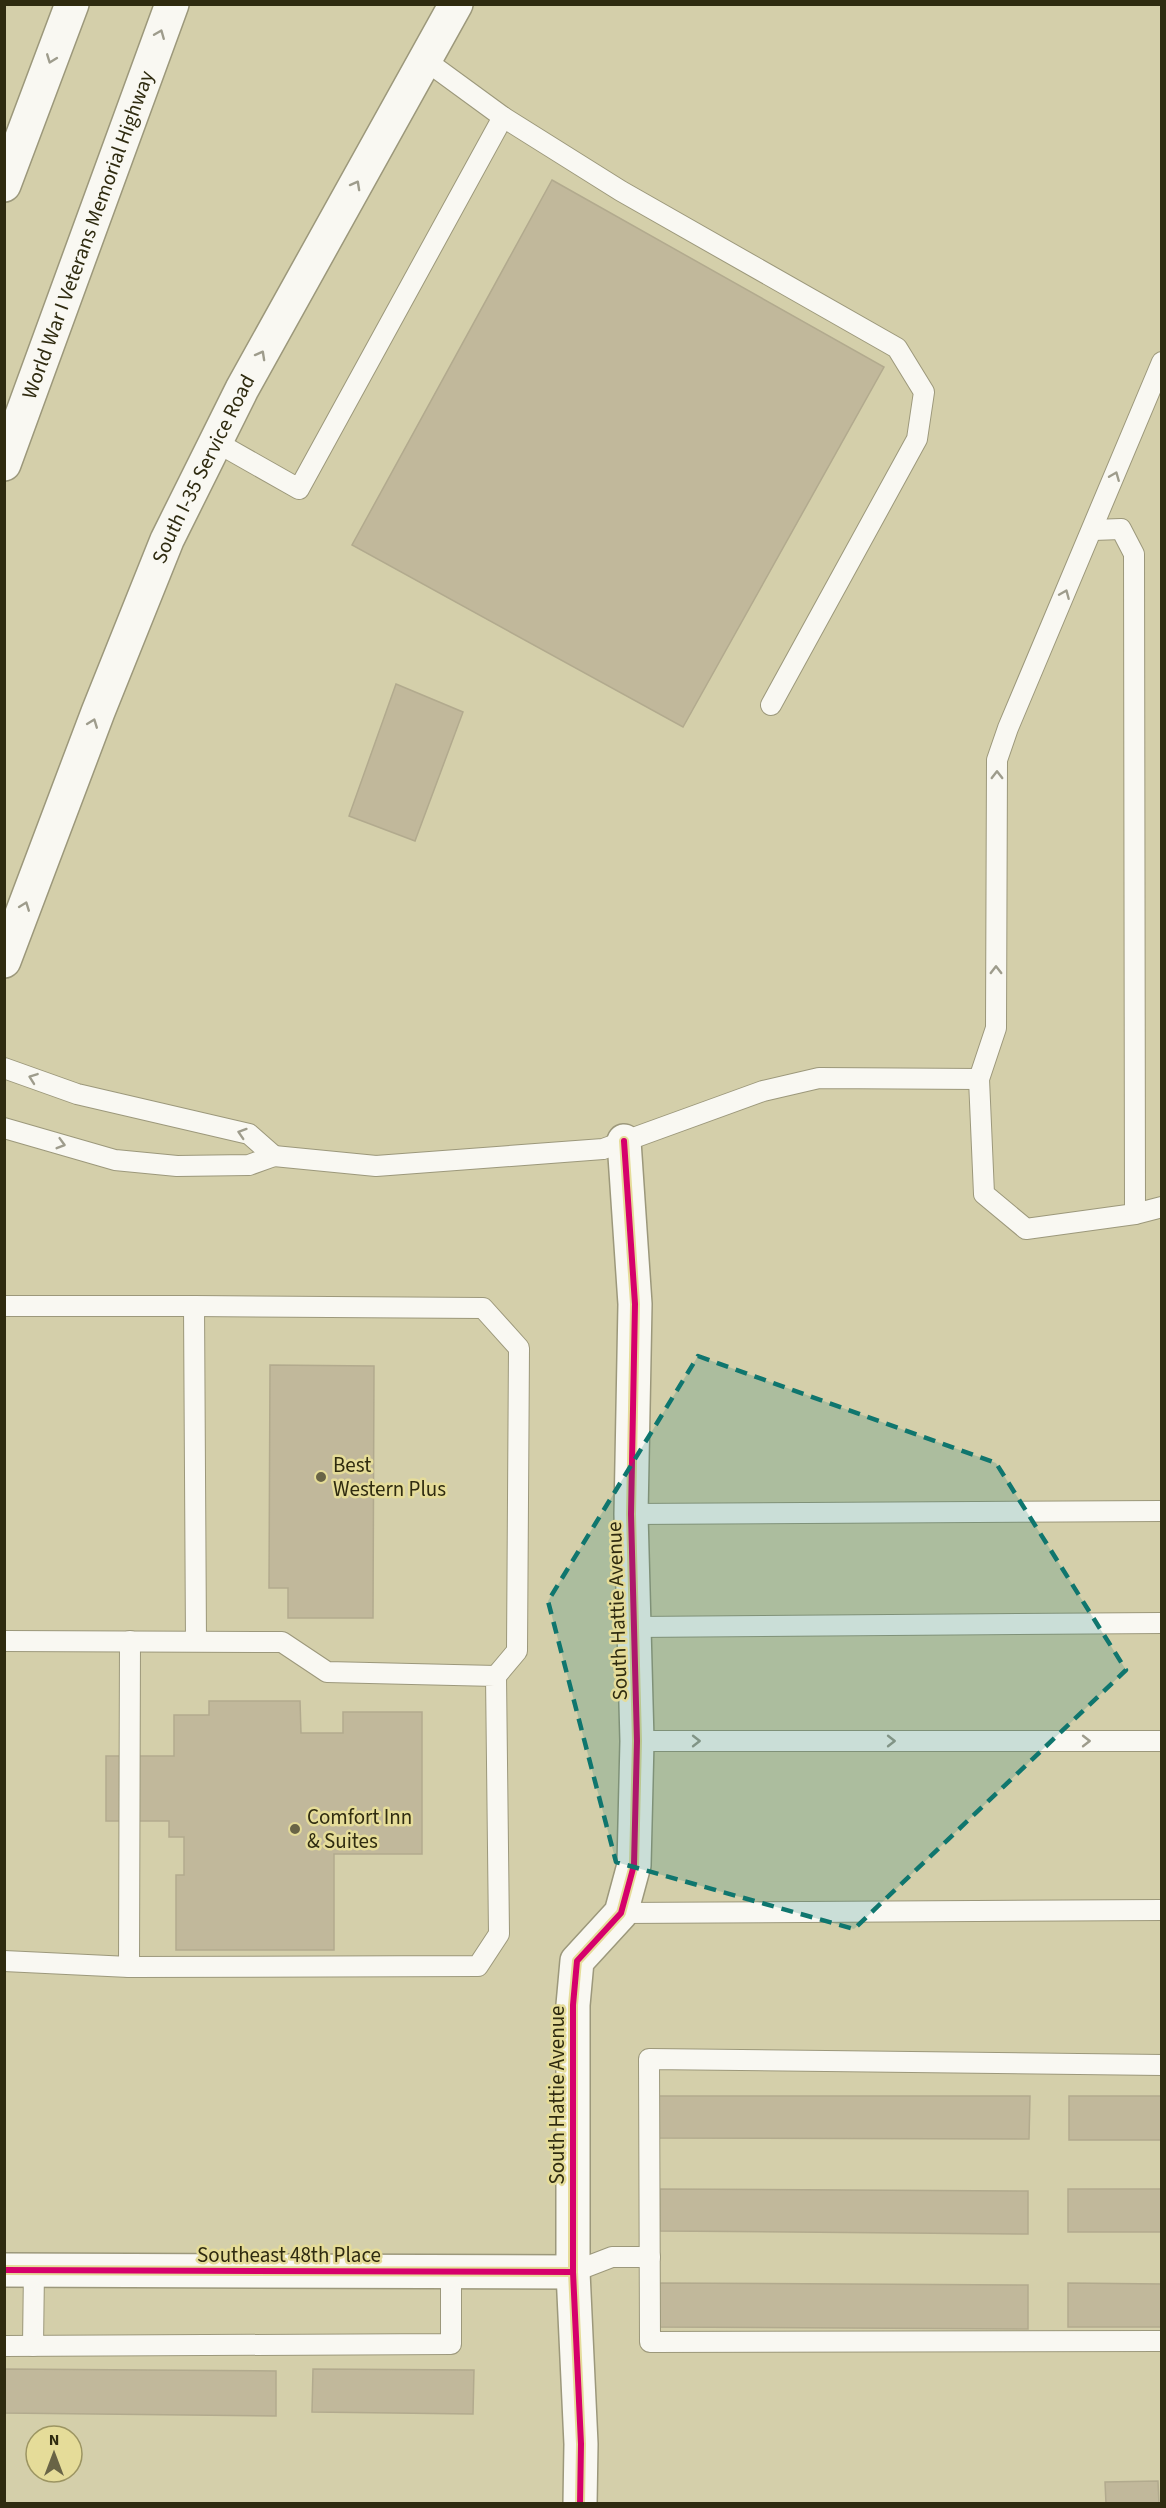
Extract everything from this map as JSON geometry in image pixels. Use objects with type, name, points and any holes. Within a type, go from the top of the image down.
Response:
[{"type":"main road","points":[[4,185],[72,4]]},
{"type":"main road","name":"World War I Veterans Memorial Highway","points":[[4,465],[172,4]]},
{"type":"main road","name":"South I-35 Service Road","points":[[4,961],[98,712],[163,551],[242,389],[456,4]]},
{"type":"main road","name":"South Hattie Avenue","points":[[580,2504],[581,2444],[573,2272],[573,2005],[577,1961],[621,1913],[634,1865],[637,1741],[631,1514],[635,1304],[624,1141]]},
{"type":"main road","name":"Southeast 48th Place","points":[[19,2270],[573,2272]]},
{"type":"lane","points":[[425,60],[503,117],[621,190],[897,348],[924,392],[917,439],[771,705]]},
{"type":"lane","points":[[216,442],[299,489],[503,117]]},
{"type":"lane","points":[[1161,362],[1093,530],[1008,728],[997,760],[996,1028],[979,1079],[984,1194],[1026,1230],[1135,1214],[1161,1207]]},
{"type":"lane","points":[[1093,530],[1121,529],[1134,554],[1135,1214]]},
{"type":"lane","points":[[4,1068],[77,1094],[249,1134],[274,1156]]},
{"type":"lane","points":[[4,1128],[115,1160],[177,1166],[249,1165],[274,1156],[376,1166],[603,1149],[763,1091],[819,1078],[979,1079]]},
{"type":"lane","points":[[4,1306],[483,1308],[519,1348],[517,1651],[496,1676],[499,1934],[478,1966],[129,1966],[4,1960]]},
{"type":"lane","points":[[194,1306],[196,1641]]},
{"type":"lane","points":[[631,1514],[1161,1510]]},
{"type":"lane","points":[[635,1627],[1161,1623]]},
{"type":"lane","points":[[4,1641],[282,1642],[327,1672],[496,1676]]},
{"type":"lane","points":[[129,1966],[130,1641]]},
{"type":"lane","points":[[637,1741],[1161,1741]]},
{"type":"lane","points":[[621,1913],[1161,1910]]},
{"type":"lane","points":[[1161,2065],[649,2059],[650,2342],[1161,2341]]},
{"type":"lane","points":[[573,2272],[612,2257],[650,2257]]},
{"type":"lane","points":[[19,2270],[33,2346]]},
{"type":"lane","points":[[4,2346],[451,2344],[451,2272]]},
{"type":"highlighted area","points":[[698,1356],[996,1463],[1126,1670],[854,1929],[616,1862],[548,1601]]},
{"type":"building","points":[[552,180],[884,367],[683,727],[352,545]]},
{"type":"building","points":[[396,684],[463,712],[415,841],[349,816]]},
{"type":"building","name":"Best Western Plus","points":[[270,1365],[374,1366],[373,1618],[288,1618],[288,1588],[269,1588]]},
{"type":"building","name":"Comfort Inn & Suites","points":[[209,1701],[300,1701],[301,1733],[343,1733],[343,1712],[422,1712],[422,1854],[334,1854],[334,1950],[176,1950],[176,1875],[184,1875],[184,1837],[169,1837],[169,1821],[106,1821],[106,1756],[174,1756],[174,1715],[209,1715]]},
{"type":"building","points":[[658,2096],[1030,2096],[1029,2139],[658,2138]]},
{"type":"building","points":[[1069,2096],[1162,2096],[1162,2140],[1069,2140]]},
{"type":"building","points":[[660,2189],[1028,2191],[1028,2234],[660,2231]]},
{"type":"building","points":[[1068,2189],[1162,2189],[1162,2232],[1068,2232]]},
{"type":"building","points":[[659,2283],[1028,2285],[1028,2329],[658,2327]]},
{"type":"building","points":[[1068,2283],[1162,2284],[1162,2327],[1068,2327]]},
{"type":"building","points":[[4,2369],[276,2371],[276,2416],[4,2413]]},
{"type":"building","points":[[313,2369],[474,2370],[473,2414],[312,2412]]},
{"type":"building","points":[[1158,2481],[1159,2504],[1106,2504],[1105,2482]]},
{"type":"cycle path","points":[[580,2504],[581,2444],[573,2272],[573,2005],[577,1961],[621,1913],[634,1865],[637,1741],[631,1514],[635,1304],[624,1141]]},
{"type":"cycle path","points":[[4,2270],[573,2272]]},
{"type":"place","name":"Best Western Plus","points":[[321,1477]]},
{"type":"place","name":"Comfort Inn & Suites","points":[[295,1829]]}]
